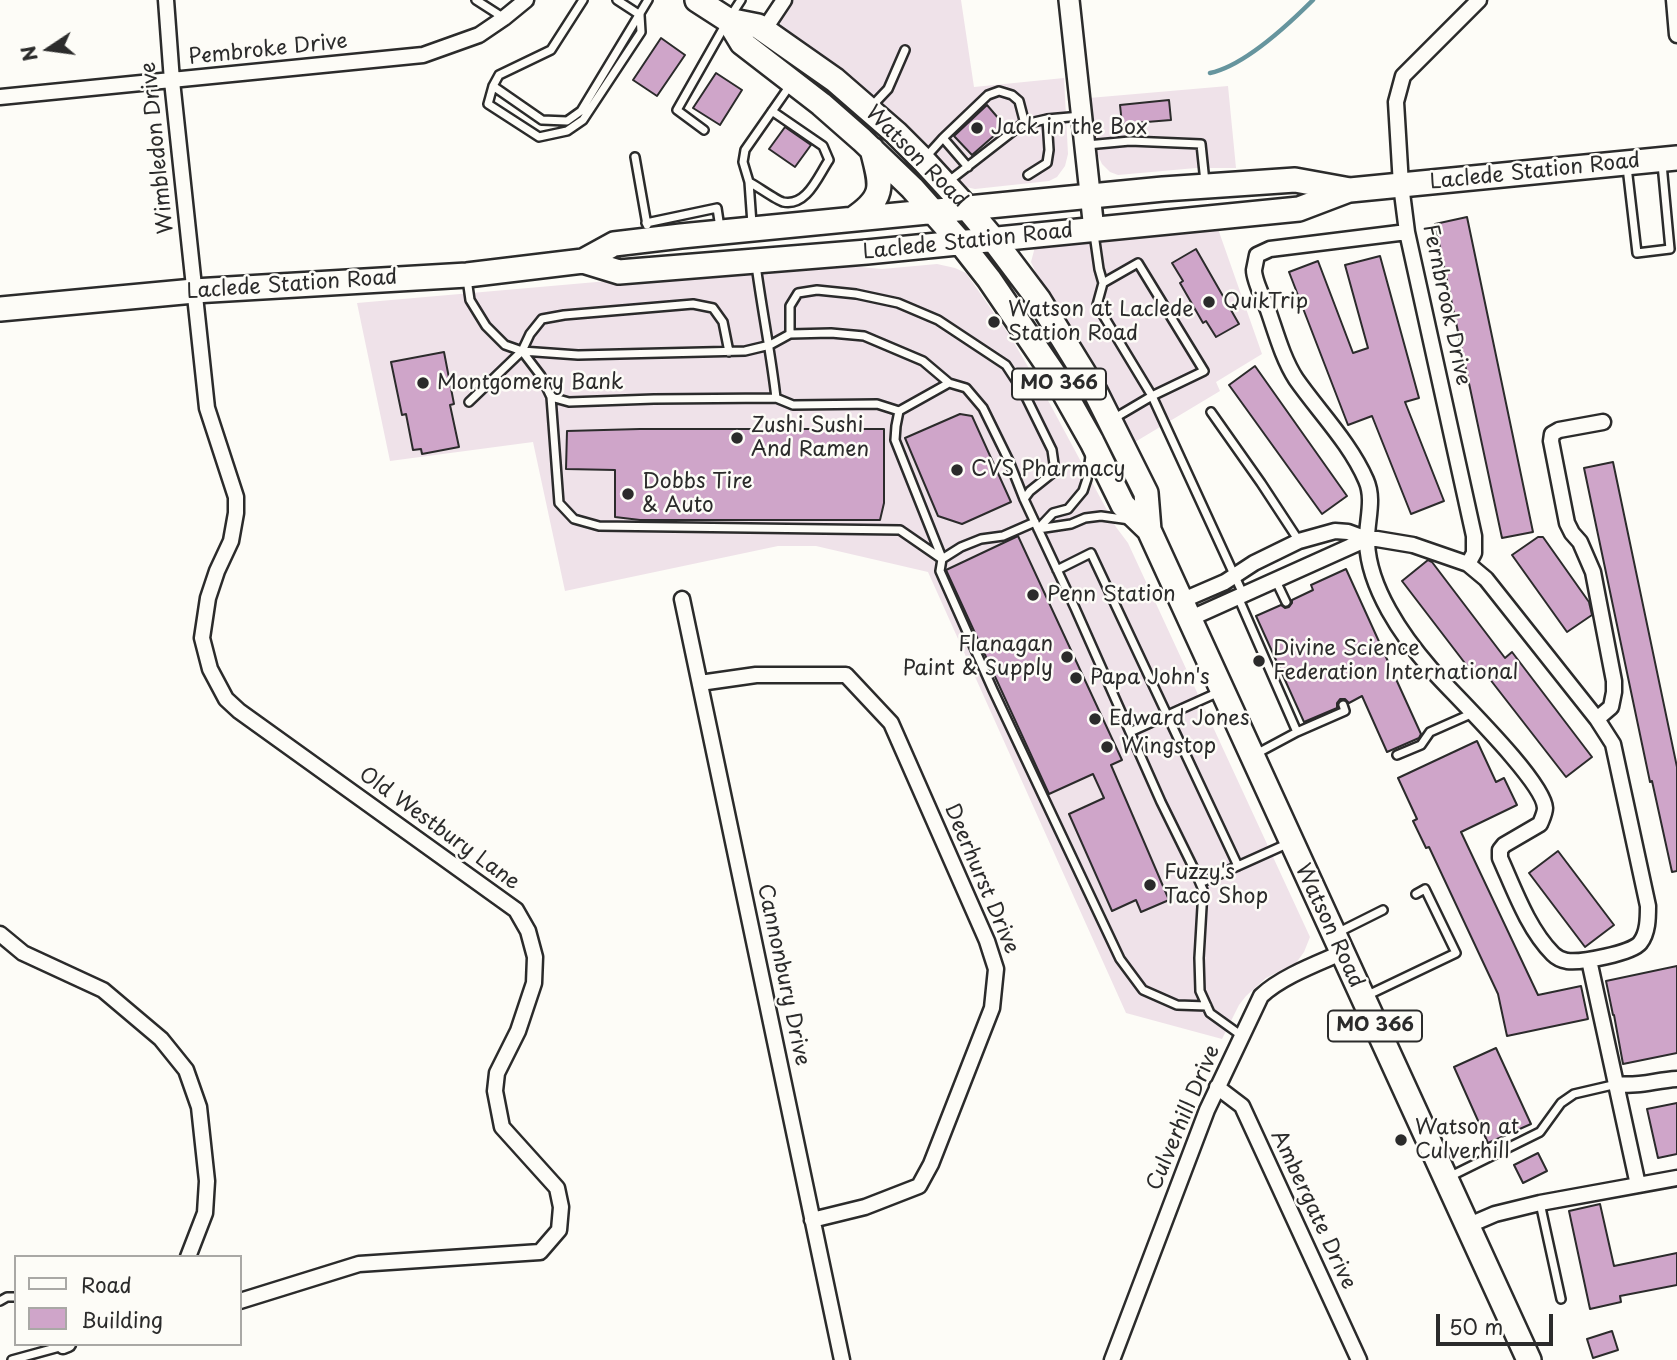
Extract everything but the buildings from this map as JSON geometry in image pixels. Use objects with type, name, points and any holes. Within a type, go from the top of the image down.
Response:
[{"type":"main road","name":"Watson Road","points":[[697,0],[728,20],[758,26],[810,61],[869,108],[923,160],[967,208],[1024,280],[1058,329],[1111,420],[1146,493],[1145,527]]},
{"type":"main road","name":"Watson Road","points":[[728,20],[742,43],[841,121],[872,149],[960,242],[1038,349],[1092,442],[1123,505],[1145,527],[1223,691],[1529,1360]]},
{"type":"main road","points":[[853,219],[868,209],[876,200],[879,191],[872,149]]},
{"type":"main road","name":"Laclede Station Road","points":[[583,261],[619,272],[1094,230],[1299,209],[1350,190],[1669,159]]},
{"type":"main road","name":"Laclede Station Road","points":[[0,309],[194,291],[467,275],[583,261],[614,244],[647,231],[721,232],[1090,196],[1296,180],[1350,190]]},
{"type":"street","name":"Wimbledon Drive","points":[[166,0],[194,291]]},
{"type":"street","name":"Pembroke Drive","points":[[0,97],[423,55],[479,35],[526,0]]},
{"type":"street","points":[[764,30],[784,0]]},
{"type":"street","points":[[1069,0],[1094,230]]},
{"type":"street","name":"Fernbrook Drive","points":[[1468,564],[1474,553],[1474,536],[1407,232],[1396,102],[1403,76],[1479,0]]},
{"type":"street","points":[[1674,0],[1677,35]]},
{"type":"street","points":[[1185,610],[1254,563],[1299,541],[1335,531],[1348,532],[1367,539],[1413,545],[1468,564],[1486,579],[1597,719],[1612,744],[1648,906],[1648,922],[1638,946],[1589,960],[1566,961],[1555,956],[1520,903],[1500,858],[1500,850],[1540,824],[1545,808],[1543,800],[1528,776],[1427,664],[1396,623],[1372,574],[1367,539],[1370,500],[1367,482],[1352,455],[1294,377],[1254,273],[1257,255],[1270,249],[1407,232]]},
{"type":"street","name":"Old Westbury Lane","points":[[194,291],[207,408],[236,497],[231,541],[208,598],[202,638],[210,669],[226,699],[239,711],[516,910],[528,931],[535,957],[534,983],[518,1031],[497,1073],[495,1091],[502,1126],[557,1188],[561,1207],[559,1230],[540,1252],[359,1264],[242,1301]]},
{"type":"street","points":[[1597,719],[1611,707],[1614,692],[1612,670],[1593,572],[1580,542],[1567,523],[1551,441],[1552,434],[1559,430],[1603,422]]},
{"type":"street","points":[[1185,610],[1241,596],[1367,539]]},
{"type":"street","name":"Cannonbury Drive","points":[[682,598],[842,1360]]},
{"type":"street","name":"Deerhurst Drive","points":[[700,683],[756,675],[846,675],[891,723],[987,941],[996,970],[992,1009],[931,1164],[919,1186],[865,1207],[812,1220]]},
{"type":"street","points":[[0,934],[23,953],[103,990],[161,1039],[186,1070],[199,1107],[207,1181],[205,1213],[189,1255]]},
{"type":"street","name":"Culverhill Drive","points":[[1112,1360],[1207,1110],[1261,996],[1337,944]]},
{"type":"street","points":[[1589,960],[1638,1185]]},
{"type":"street","points":[[1617,1084],[1643,1085],[1677,1079]]},
{"type":"street","name":"Ambergate Drive","points":[[1217,1087],[1242,1106],[1359,1360]]},
{"type":"street","points":[[1467,1226],[1495,1214],[1541,1203],[1677,1178]]},
{"type":"street","name":"Culverhill Drive","points":[[1098,1360],[1117,1344]]},
{"type":"lane","points":[[475,0],[504,18]]},
{"type":"lane","points":[[583,0],[551,50],[499,75],[493,86],[488,104],[538,137],[567,131],[583,120],[641,32],[640,15]]},
{"type":"lane","points":[[617,0],[640,15]]},
{"type":"lane","points":[[493,86],[542,120],[567,121],[581,111],[648,0]]},
{"type":"lane","points":[[704,130],[677,110],[741,0]]},
{"type":"lane","points":[[869,108],[888,89],[905,50]]},
{"type":"lane","points":[[753,229],[749,182],[743,162],[745,150],[793,82]]},
{"type":"lane","points":[[923,160],[988,95],[999,91],[1012,95],[1020,102],[1025,124]]},
{"type":"lane","points":[[749,182],[782,202],[796,201],[806,196],[829,160],[823,146],[772,111]]},
{"type":"lane","points":[[946,184],[1021,125],[1081,116]]},
{"type":"lane","points":[[1028,176],[1047,163],[1047,119]]},
{"type":"lane","points":[[943,138],[968,167]]},
{"type":"lane","points":[[1084,145],[1130,141],[1201,144],[1205,186]]},
{"type":"lane","points":[[635,157],[647,231]]},
{"type":"lane","points":[[1627,163],[1637,253],[1670,249],[1669,159]]},
{"type":"lane","points":[[1094,230],[1103,283],[1097,305],[1152,396],[1235,575],[1241,596],[1297,732]]},
{"type":"lane","points":[[755,261],[776,398]]},
{"type":"lane","points":[[1103,283],[1138,263],[1204,370],[1111,420]]},
{"type":"lane","points":[[467,275],[470,300],[486,326],[505,345],[522,351],[578,355],[729,352],[770,345],[789,334],[831,333],[864,336],[923,361],[949,383],[966,388],[983,408],[1009,461],[1203,890],[1200,991],[1210,1013],[1242,1036]]},
{"type":"lane","points":[[789,334],[790,306],[798,293],[817,290],[856,294],[898,303],[938,320],[1006,365],[1023,391],[1052,450],[1055,471],[1024,499]]},
{"type":"lane","points":[[470,402],[522,351],[541,319],[693,304],[713,308],[723,322],[729,352]]},
{"type":"lane","points":[[522,351],[541,376],[551,397],[559,503],[574,519],[599,526],[900,530],[942,559]]},
{"type":"lane","points":[[949,383],[900,411],[895,440],[942,559],[940,572],[1120,959],[1143,990],[1177,1005],[1207,1006]]},
{"type":"lane","points":[[551,397],[569,402],[776,398],[793,405],[877,404],[900,411]]},
{"type":"lane","points":[[1211,412],[1299,541]]},
{"type":"lane","points":[[1037,526],[1053,513],[1068,509],[1083,491],[1092,442]]},
{"type":"lane","points":[[942,559],[981,539],[1037,526],[1071,524],[1085,518],[1101,516],[1145,527]]},
{"type":"lane","points":[[1057,570],[1091,553],[1238,866]]},
{"type":"lane","points":[[1276,580],[1286,602]]},
{"type":"lane","points":[[1130,732],[1223,691]]},
{"type":"lane","points":[[1252,756],[1345,711],[1343,705]]},
{"type":"lane","points":[[1397,755],[1421,745],[1430,732],[1473,712]]},
{"type":"lane","points":[[1200,883],[1290,842]]},
{"type":"lane","points":[[1362,998],[1455,953],[1425,889],[1416,894]]},
{"type":"lane","points":[[1337,944],[1383,910]]},
{"type":"lane","points":[[1445,1178],[1540,1132],[1561,1103],[1574,1094],[1617,1084]]},
{"type":"lane","points":[[1541,1203],[1561,1298]]},
{"type":"lane","points":[[12,1360],[61,1346]]},
{"type":"shaded area","points":[[794,0],[961,0],[974,87],[1064,78],[1068,154],[1065,166],[1057,177],[1049,181],[975,189],[966,187],[924,141],[885,105],[842,69],[782,28],[780,22]]},
{"type":"shaded area","points":[[1228,86],[1236,168],[1196,168],[1118,175],[1102,164],[1096,151],[1089,98]]},
{"type":"shaded area","points":[[1217,226],[1262,354],[1216,382],[1220,391],[1135,442],[1107,386],[1036,273],[1031,262],[1035,247],[1043,242]]},
{"type":"shaded area","points":[[802,264],[882,269],[937,264],[966,273],[1010,336],[1116,527],[1128,543],[1310,937],[1296,963],[1266,978],[1246,996],[1222,1039],[1126,1013],[928,572],[816,546],[778,546],[565,591],[533,442],[390,461],[357,303]]},
{"type":"waterway","points":[[1210,73],[1223,69],[1251,53],[1313,0]]},
{"type":"place","name":"Jack in the Box","points":[[977,128]]},
{"type":"place","name":"QuikTrip","points":[[1209,302]]},
{"type":"place","name":"Watson at Laclede Station Road","points":[[994,322]]},
{"type":"place","name":"Montgomery Bank","points":[[423,383]]},
{"type":"place","name":"Zushi Sushi And Ramen","points":[[737,438]]},
{"type":"place","name":"CVS Pharmacy","points":[[957,470]]},
{"type":"place","name":"Dobbs Tire & Auto","points":[[628,494]]},
{"type":"place","name":"Penn Station","points":[[1033,595]]},
{"type":"place","name":"Flanagan Paint & Supply","points":[[1067,657]]},
{"type":"place","name":"Divine Science Federation International","points":[[1259,661]]},
{"type":"place","name":"Papa John's","points":[[1076,678]]},
{"type":"place","name":"Edward Jones","points":[[1095,719]]},
{"type":"place","name":"Wingstop","points":[[1107,747]]},
{"type":"place","name":"Fuzzy's Taco Shop","points":[[1150,885]]},
{"type":"place","name":"Watson at Culverhill","points":[[1401,1140]]}]
